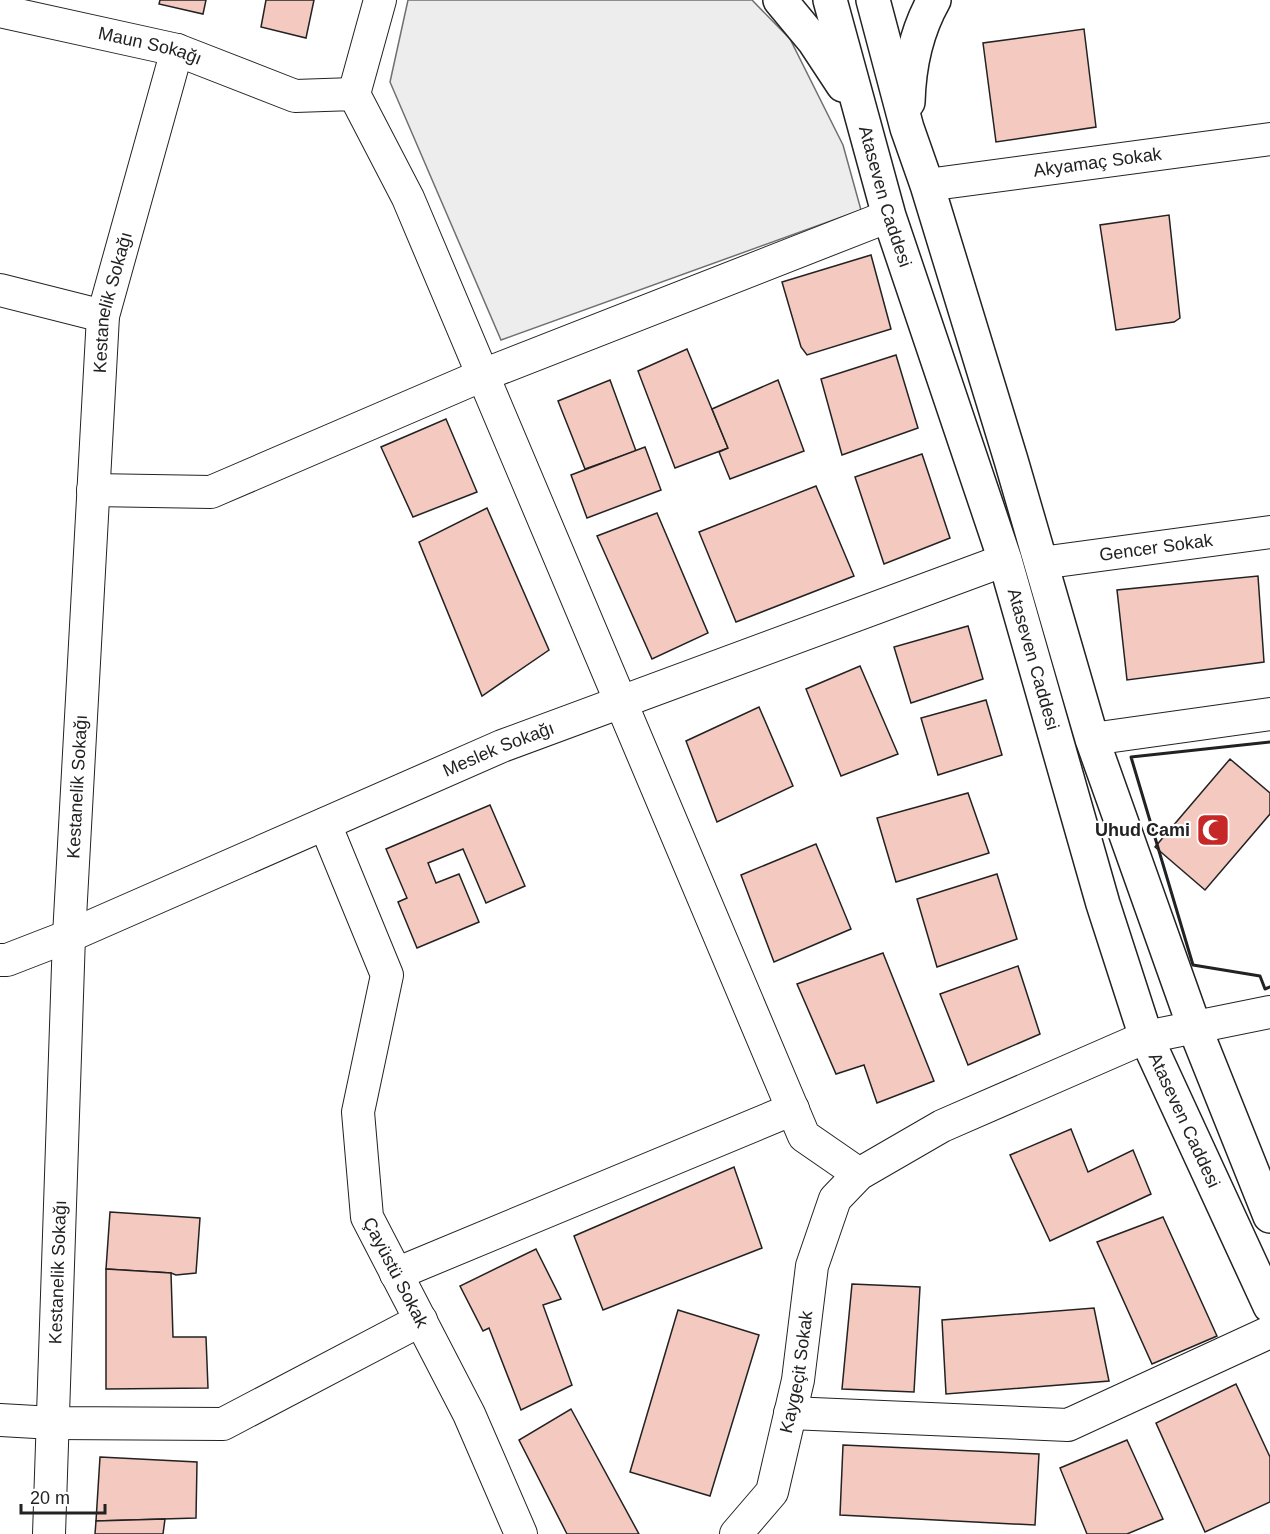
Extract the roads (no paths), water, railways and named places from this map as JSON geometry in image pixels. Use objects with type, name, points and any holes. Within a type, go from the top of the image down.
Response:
[{"type":"main road","points":[[780,0],[814,41],[839,78],[862,122]]},
{"type":"main road","name":"Ataseven Caddesi","points":[[830,0],[889,216],[1005,560],[1103,904],[1146,1037],[1270,1306]]},
{"type":"main road","name":"Ataseven Caddesi","points":[[873,0],[907,128],[927,185],[1092,738],[1194,1026],[1270,1215]]},
{"type":"main road","points":[[907,128],[908,80],[914,45],[934,0]]},
{"type":"street","points":[[380,0],[354,94],[408,198],[804,1136],[859,1174],[942,1126],[1146,1037],[1270,1011]]},
{"type":"street","name":"Maun Sokağı","points":[[0,11],[177,50],[295,96],[354,94]]},
{"type":"street","name":"Kestanelik Sokağı","points":[[49,1534],[69,936],[103,315],[177,50]]},
{"type":"street","name":"Akyamaç Sokak","points":[[927,185],[1270,139]]},
{"type":"street","points":[[93,490],[210,492],[483,375],[889,216]]},
{"type":"street","points":[[0,290],[103,315]]},
{"type":"street","name":"Gencer Sokak","points":[[1041,563],[1270,532]]},
{"type":"street","name":"Meslek Sokağı","points":[[0,960],[7,960],[69,936],[502,746],[1005,560]]},
{"type":"street","points":[[1092,738],[1270,714]]},
{"type":"street","name":"Çayüstü Sokak","points":[[325,824],[387,975],[358,1112],[367,1216],[469,1414],[521,1534]]},
{"type":"street","points":[[396,1274],[793,1109]]},
{"type":"street","name":"Kaygeçit Sokak","points":[[748,1529],[772,1492],[798,1380],[812,1266],[835,1199],[859,1174]]},
{"type":"street","points":[[0,1420],[53,1423],[223,1424],[421,1320]]},
{"type":"street","points":[[790,1413],[1068,1425],[1270,1332]]},
{"type":"place","name":"Uhud Cami","points":[[1213,830]]}]
